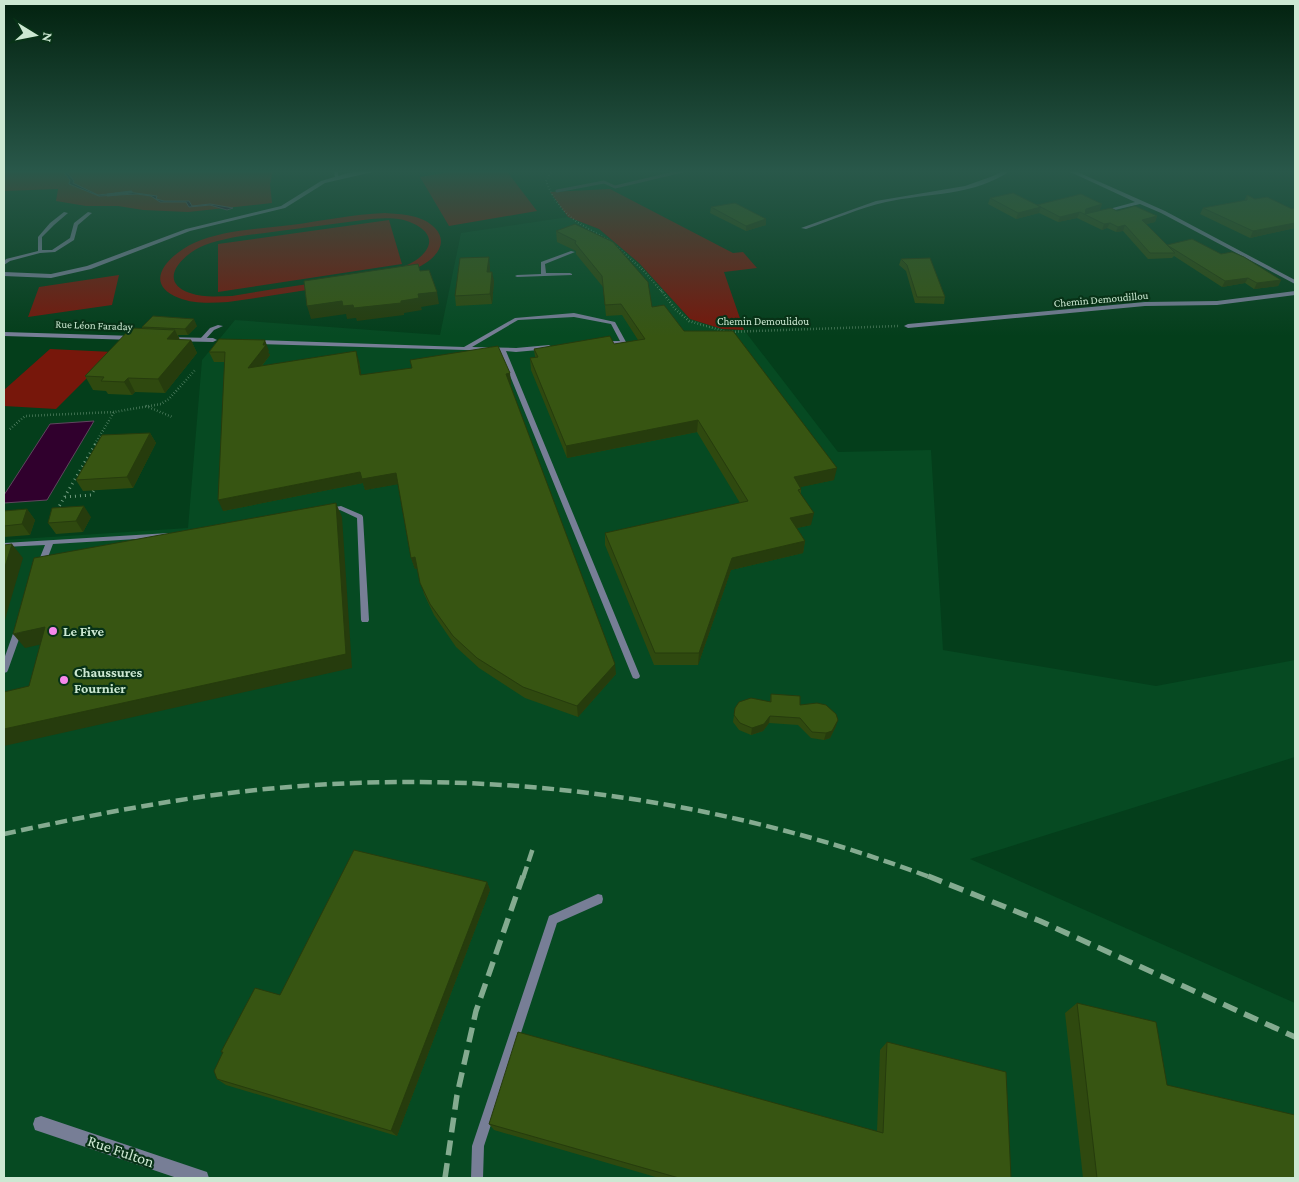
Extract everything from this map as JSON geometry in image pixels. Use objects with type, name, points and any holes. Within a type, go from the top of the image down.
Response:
[{"type":"street","points":[[4,274],[51,276],[89,268],[188,230],[209,225]]},
{"type":"street","points":[[804,228],[812,225]]},
{"type":"street","points":[[1186,225],[1266,265],[1295,282]]},
{"type":"street","name":"Chemin Demoudillou","points":[[908,326],[1144,304],[1217,303],[1295,293]]},
{"type":"street","name":"Rue Léon Faraday","points":[[4,334],[144,338]]},
{"type":"street","points":[[154,338],[213,340]]},
{"type":"street","name":"Rue Fulton","points":[[41,1124],[201,1178]]},
{"type":"lane","points":[[40,252],[40,237],[51,225]]},
{"type":"lane","points":[[4,264],[8,260],[40,252],[53,251],[72,239],[76,225]]},
{"type":"lane","points":[[544,275],[543,263],[573,252]]},
{"type":"lane","points":[[517,276],[570,274]]},
{"type":"lane","points":[[466,348],[516,318],[574,315],[613,323],[623,342],[594,344]]},
{"type":"lane","points":[[202,340],[212,329],[220,326]]},
{"type":"lane","points":[[213,340],[222,341]]},
{"type":"lane","points":[[251,342],[502,349],[555,347]]},
{"type":"lane","points":[[502,349],[636,676]]},
{"type":"lane","points":[[322,511],[341,508],[360,517],[365,620]]},
{"type":"lane","points":[[4,545],[173,534]]},
{"type":"lane","points":[[40,570],[50,542]]},
{"type":"lane","points":[[4,670],[23,616]]},
{"type":"lane","points":[[477,1178],[478,1146],[553,920],[598,899]]},
{"type":"path","name":"Chemin Demoulidou","points":[[583,225],[611,242],[650,276],[681,317],[701,328],[727,332],[908,326]]},
{"type":"path","points":[[10,429],[25,416],[114,412],[161,404],[169,399],[195,370]]},
{"type":"path","points":[[146,406],[172,417]]},
{"type":"path","points":[[54,515],[114,412]]},
{"type":"path","points":[[85,461],[93,461]]},
{"type":"path","points":[[64,498],[90,495],[94,490]]},
{"type":"shaded area","points":[[290,225],[326,225],[247,235],[205,245],[189,254],[176,268],[175,282],[180,288],[200,296],[232,296],[367,276],[408,265],[423,255],[429,242],[428,235],[416,225],[431,225],[440,235],[441,241],[440,248],[431,259],[419,267],[394,276],[228,302],[203,303],[185,300],[167,292],[162,285],[160,277],[168,261],[176,254],[194,243],[205,239],[241,231]]},
{"type":"shaded area","points":[[352,225],[391,225],[402,264],[218,292],[218,244]]},
{"type":"shaded area","points":[[513,225],[589,225],[599,229],[639,263],[690,319],[722,329],[744,330],[838,452],[931,450],[943,650],[1156,686],[1295,660],[1295,757],[970,859],[1295,1003],[1295,1178],[4,1178],[4,540],[188,528],[202,360],[235,320],[440,335],[461,233]]},
{"type":"shaded area","points":[[589,225],[679,225],[733,253],[743,252],[757,268],[724,272],[744,330],[722,329],[690,319],[639,263],[599,229]]},
{"type":"shaded area","points":[[119,275],[112,305],[28,317],[39,287]]},
{"type":"shaded area","points":[[50,349],[113,352],[56,409],[4,406],[4,390]]},
{"type":"shaded area","points":[[94,421],[47,500],[4,503],[4,495],[50,424]]},
{"type":"building","points":[[577,225],[613,242],[648,282],[652,307],[664,305],[684,331],[733,331],[837,468],[794,477],[801,489],[798,490],[814,513],[790,518],[805,541],[732,558],[699,653],[655,653],[605,533],[748,501],[698,420],[566,446],[530,358],[538,357],[534,349],[610,336],[614,344],[645,339],[621,304],[605,305],[602,276],[575,243],[576,241],[556,231]]},
{"type":"building","points":[[1125,225],[1147,225],[1175,253],[1150,253]]},
{"type":"building","points":[[1240,225],[1284,225],[1253,231]]},
{"type":"building","points":[[1192,239],[1221,254],[1232,252],[1244,257],[1281,280],[1257,283],[1248,278],[1225,281],[1167,245]]},
{"type":"building","points":[[489,257],[487,272],[492,272],[490,294],[455,296],[460,258]]},
{"type":"building","points":[[930,258],[945,297],[917,297],[907,265],[901,259]]},
{"type":"building","points":[[418,264],[420,271],[429,270],[437,292],[418,294],[419,298],[401,301],[401,303],[354,308],[353,305],[343,306],[342,301],[307,306],[304,281]]},
{"type":"building","points":[[153,316],[194,319],[185,329],[142,327]]},
{"type":"building","points":[[131,328],[175,330],[167,339],[191,340],[158,379],[128,378],[124,382],[101,381],[104,377],[85,376]]},
{"type":"building","points":[[219,339],[265,340],[263,345],[266,345],[248,368],[356,351],[360,375],[412,368],[410,360],[498,346],[510,373],[506,374],[615,664],[577,706],[523,687],[477,658],[453,636],[430,604],[420,583],[415,557],[411,558],[396,473],[362,479],[360,472],[218,500],[225,352],[209,352]]},
{"type":"building","points":[[150,433],[127,477],[76,480],[102,435]]},
{"type":"building","points":[[336,503],[346,654],[4,729],[4,692],[29,686],[45,627],[13,634],[34,558]]},
{"type":"building","points":[[84,506],[76,521],[48,523],[52,508]]},
{"type":"building","points":[[27,509],[22,524],[4,526],[4,511]]},
{"type":"building","points":[[12,544],[4,570],[4,545]]},
{"type":"building","points":[[771,694],[800,696],[800,705],[817,703],[826,705],[836,714],[838,720],[832,731],[826,733],[812,732],[800,718],[770,716],[764,724],[752,728],[740,723],[734,715],[735,708],[739,702],[751,698],[771,702]]},
{"type":"building","points":[[354,850],[487,882],[391,1131],[217,1079],[214,1071],[223,1052],[221,1052],[255,988],[280,995]]},
{"type":"building","points":[[1077,1003],[1156,1022],[1167,1085],[1295,1115],[1295,1178],[1097,1178]]},
{"type":"building","points":[[518,1032],[883,1133],[887,1042],[1006,1072],[1011,1178],[679,1178],[489,1124]]},
{"type":"railway","points":[[4,834],[129,809],[192,798],[256,790],[342,784],[428,782],[513,786],[599,794],[684,808],[768,826],[851,850],[932,878]]},
{"type":"railway","points":[[523,878],[533,848]]},
{"type":"railway","points":[[445,1178],[457,1095],[476,1011],[523,876]]},
{"type":"railway","points":[[928,876],[1040,921],[1295,1037]]},
{"type":"place","name":"Le Five","points":[[53,631]]},
{"type":"place","name":"Chaussures Fournier","points":[[64,680]]}]
